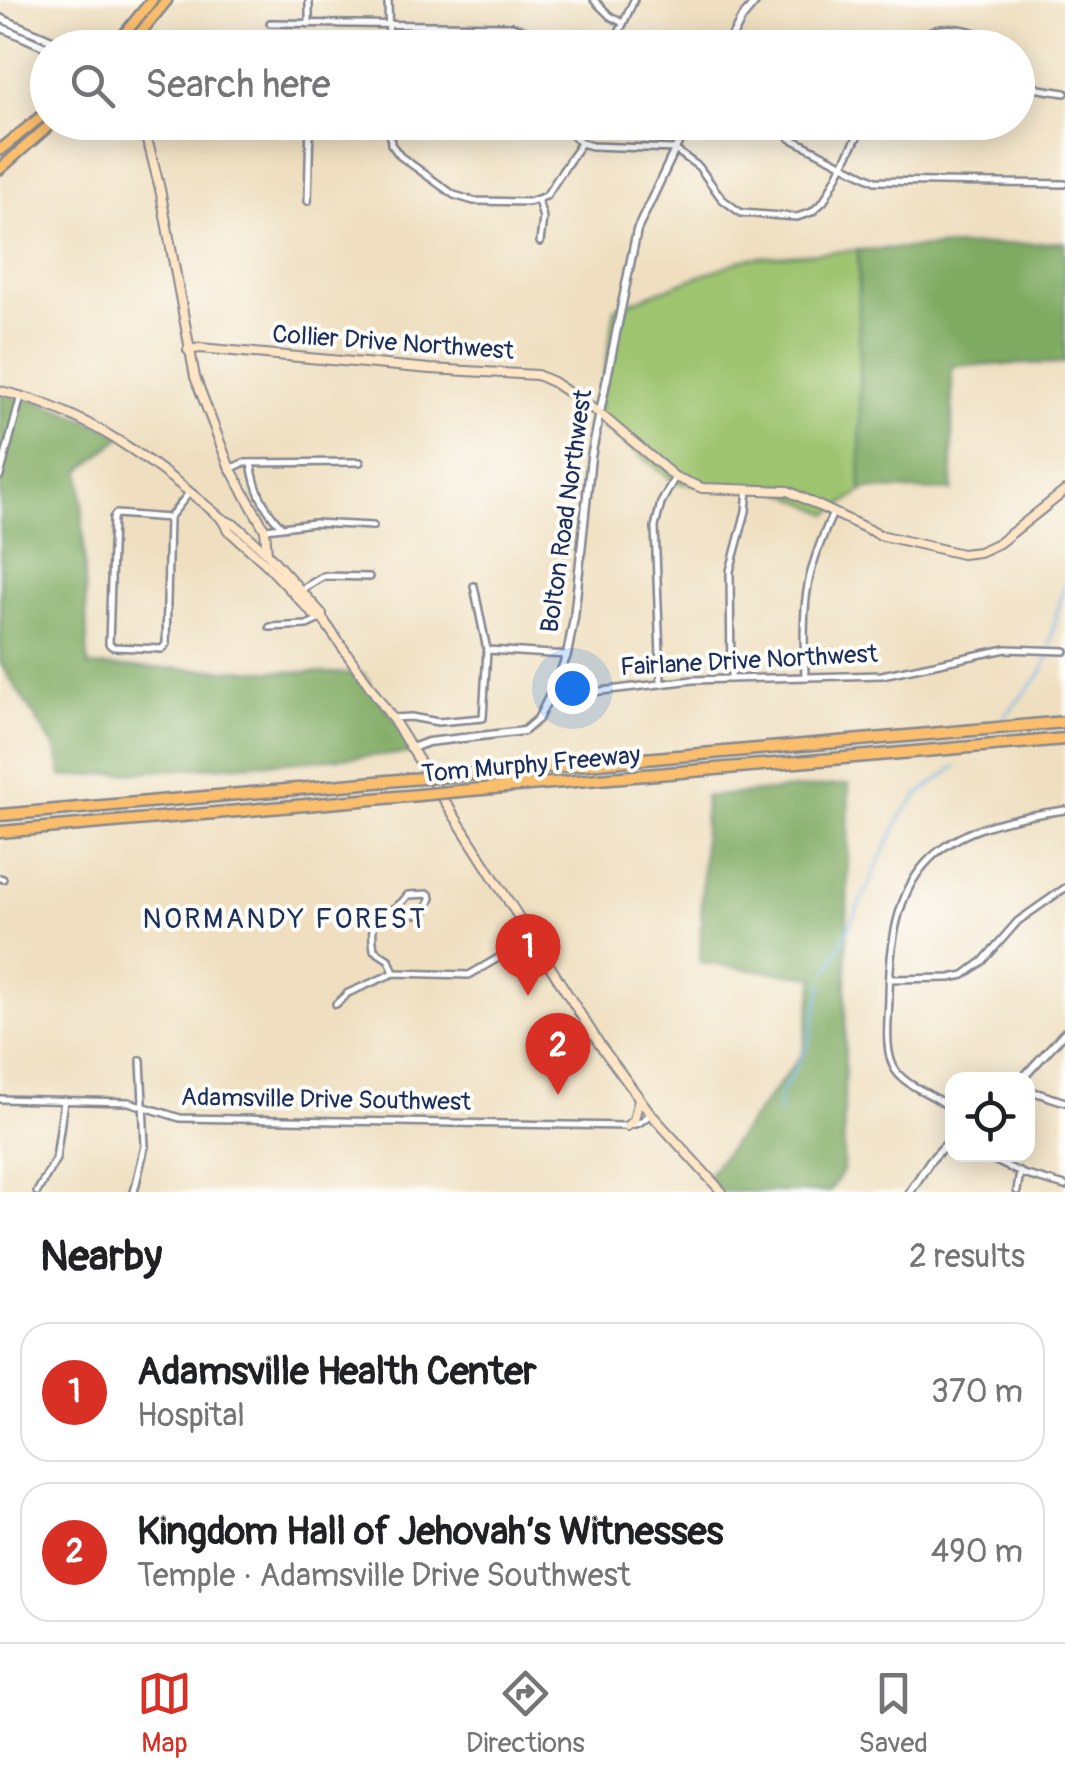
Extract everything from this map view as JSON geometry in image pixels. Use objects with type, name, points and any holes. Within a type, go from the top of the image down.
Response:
[{"type":"highway","name":"Tom Murphy Freeway","points":[[0,815],[1062,722]]},
{"type":"highway","name":"Tom Murphy Freeway","points":[[0,832],[1065,739]]},
{"type":"main road","points":[[128,30],[152,0]]},
{"type":"main road","points":[[143,30],[167,0]]},
{"type":"main road","points":[[0,150],[30,126]]},
{"type":"main road","points":[[0,168],[32,140]]},
{"type":"main road","points":[[146,140],[160,189],[188,350],[230,469],[265,530],[267,553]]},
{"type":"main road","name":"Collier Drive Northwest","points":[[188,350],[536,375],[599,413],[676,477],[702,488],[788,491],[880,536],[952,553],[970,554],[1011,535],[1065,491]]},
{"type":"main road","points":[[0,392],[21,396],[90,423],[237,526],[302,589],[412,748],[530,939],[639,1099],[722,1192]]},
{"type":"main road","points":[[221,518],[228,530],[313,614],[322,618]]},
{"type":"main road","points":[[628,1126],[638,1110],[639,1099]]},
{"type":"street","points":[[309,0],[309,24]]},
{"type":"street","points":[[388,0],[388,30]]},
{"type":"street","points":[[594,0],[623,23]]},
{"type":"street","points":[[620,30],[634,0]]},
{"type":"street","points":[[736,30],[757,0]]},
{"type":"street","points":[[0,18],[30,31]]},
{"type":"street","points":[[270,23],[526,30]]},
{"type":"street","points":[[0,27],[30,40]]},
{"type":"street","points":[[1035,86],[1065,93]]},
{"type":"street","points":[[308,200],[310,140]]},
{"type":"street","points":[[393,140],[394,150],[454,195],[474,201],[538,200],[552,190],[582,143]]},
{"type":"street","points":[[579,140],[592,146],[674,149],[699,166],[728,206],[753,216],[798,216],[812,212],[824,201],[856,140]]},
{"type":"street","name":"Bolton Road Northwest","points":[[412,748],[428,742],[524,731],[538,719],[556,683],[566,655],[578,582],[586,489],[599,413],[637,230],[679,140]]},
{"type":"street","points":[[794,140],[866,178],[884,182],[1065,184]]},
{"type":"street","points":[[538,200],[543,218],[540,242]]},
{"type":"street","points":[[0,476],[21,396]]},
{"type":"street","points":[[251,462],[265,510],[280,525]]},
{"type":"street","points":[[230,469],[251,462],[360,462]]},
{"type":"street","points":[[661,682],[656,527],[661,503],[676,477]]},
{"type":"street","points":[[731,679],[730,571],[748,488]]},
{"type":"street","points":[[169,518],[116,514],[113,518],[109,644],[113,648],[162,649],[166,644],[169,518],[189,493]]},
{"type":"street","points":[[804,678],[806,584],[815,552],[833,514]]},
{"type":"street","points":[[265,530],[280,525],[372,526]]},
{"type":"street","points":[[302,589],[324,576],[369,577]]},
{"type":"street","points":[[392,718],[438,722],[483,718],[488,650],[474,586]]},
{"type":"street","points":[[270,627],[308,625],[322,618]]},
{"type":"street","name":"Fairlane Drive Northwest","points":[[556,683],[584,693],[661,682],[882,676],[1006,649],[1065,651]]},
{"type":"street","points":[[488,650],[566,655]]},
{"type":"street","points":[[945,1105],[906,1082],[893,1067],[889,1050],[891,943],[898,914],[930,858],[962,834],[1065,810]]},
{"type":"street","points":[[890,979],[950,978],[964,974],[982,961],[1018,921],[1065,888]]},
{"type":"street","points":[[394,973],[389,960],[378,955],[372,939],[376,917],[398,908],[408,895],[430,894],[424,914],[404,913],[398,908]]},
{"type":"street","points":[[336,1004],[348,993],[394,973],[468,975],[530,939]]},
{"type":"street","points":[[1028,1072],[1065,1032]]},
{"type":"street","points":[[134,1192],[145,1146],[141,1060]]},
{"type":"street","points":[[1035,1092],[1065,1102]]},
{"type":"street","name":"Adamsville Drive Southwest","points":[[0,1099],[144,1104],[180,1118],[628,1126],[652,1114]]},
{"type":"street","points":[[38,1192],[56,1159],[64,1100]]},
{"type":"street","points":[[910,1192],[945,1145]]},
{"type":"street","points":[[998,1162],[1065,1186]]},
{"type":"street","points":[[1017,1191],[1020,1172]]},
{"type":"green space","points":[[1065,242],[1065,363],[952,366],[952,491],[861,492],[858,250]]},
{"type":"green space","points":[[858,250],[861,492],[829,514],[776,489],[676,483],[597,421],[615,308],[747,258]]},
{"type":"green space","points":[[0,395],[40,401],[124,435],[81,470],[88,666],[363,674],[417,753],[62,777],[57,751],[0,663]]},
{"type":"green space","points":[[849,784],[843,1171],[829,1192],[719,1192],[706,1178],[803,1053],[815,977],[700,963],[705,797]]},
{"type":"waterway","points":[[1050,647],[1065,586]]},
{"type":"waterway","points":[[1003,718],[1041,674],[1049,655]]},
{"type":"waterway","points":[[827,973],[901,816],[917,796],[956,766]]},
{"type":"waterway","points":[[778,1115],[779,1097],[808,1046],[823,982]]},
{"type":"place","name":"Adamsville Health Center","points":[[528,996]]},
{"type":"place","name":"Kingdom Hall of Jehovah’s Witnesses","points":[[558,1095]]},
{"type":"district","name":"NORMANDY FOREST","points":[[285,919]]}]
